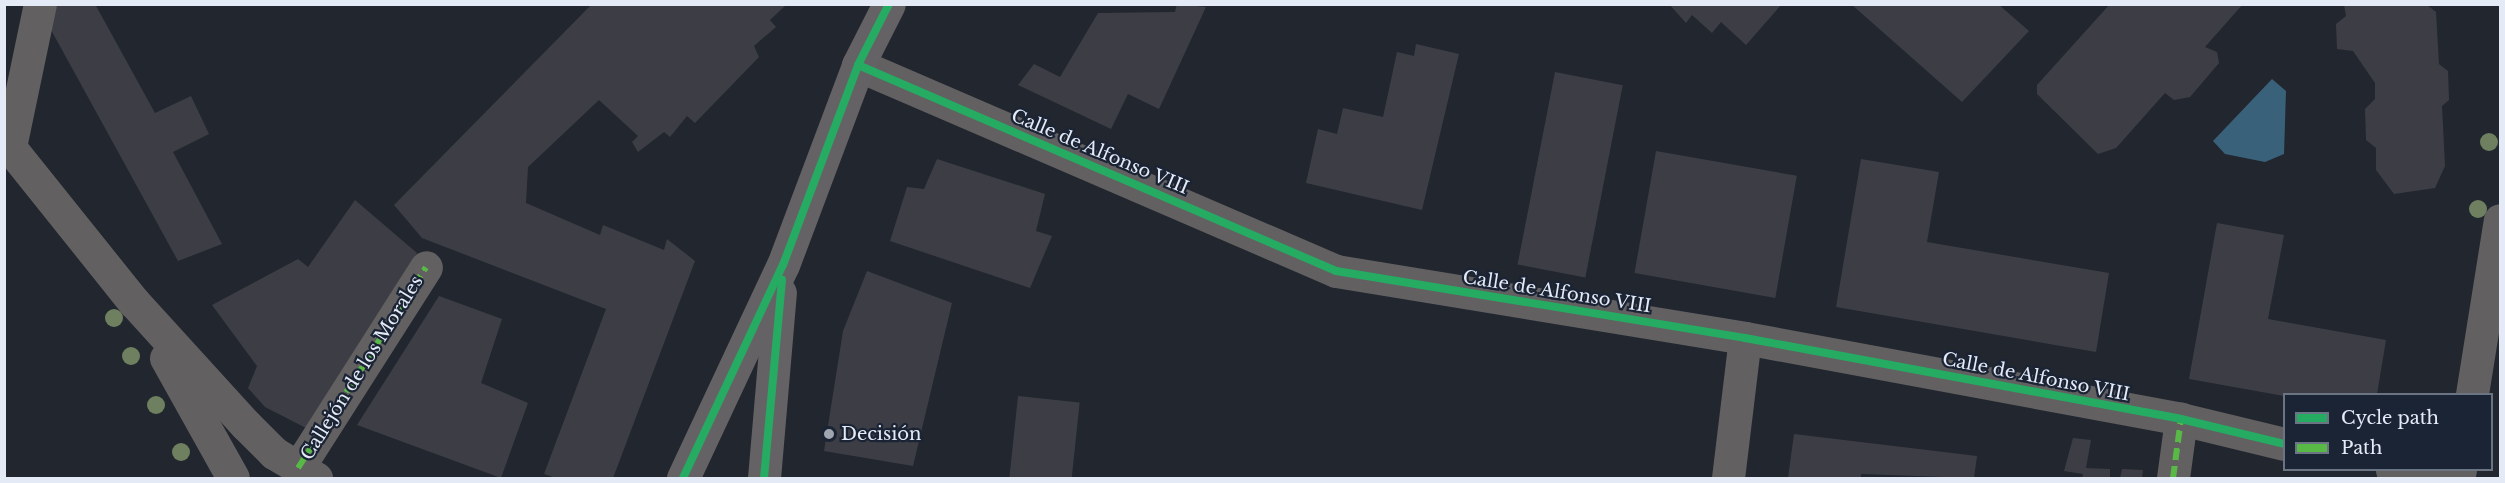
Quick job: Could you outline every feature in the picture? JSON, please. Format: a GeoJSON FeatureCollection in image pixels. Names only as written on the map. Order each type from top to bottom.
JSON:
{"type":"FeatureCollection","features":[{"type":"Feature","properties":{"kind":"main road"},"geometry":{"type":"LineString","coordinates":[[683,478],[783,265],[858,65],[889,4]]}},
{"type":"Feature","properties":{"kind":"main road"},"geometry":{"type":"LineString","coordinates":[[764,478],[783,265]]}},
{"type":"Feature","properties":{"kind":"street"},"geometry":{"type":"LineString","coordinates":[[40,4],[7,144],[134,302],[246,425],[307,473]]}},
{"type":"Feature","properties":{"kind":"street","name":"Calle de Alfonso VIII"},"geometry":{"type":"LineString","coordinates":[[858,65],[1336,271],[1745,338],[2181,419],[2283,444]]}},
{"type":"Feature","properties":{"kind":"street"},"geometry":{"type":"LineString","coordinates":[[2472,393],[2490,350],[2500,220]]}},
{"type":"Feature","properties":{"kind":"street","name":"Callejón de los Morales"},"geometry":{"type":"LineString","coordinates":[[307,473],[426,267]]}},
{"type":"Feature","properties":{"kind":"street"},"geometry":{"type":"LineString","coordinates":[[134,302],[233,478]]}},
{"type":"Feature","properties":{"kind":"street"},"geometry":{"type":"LineString","coordinates":[[1728,478],[1745,338]]}},
{"type":"Feature","properties":{"kind":"street"},"geometry":{"type":"LineString","coordinates":[[2172,478],[2181,419]]}},
{"type":"Feature","properties":{"kind":"street"},"geometry":{"type":"LineString","coordinates":[[2397,471],[2429,478]]}},
{"type":"Feature","properties":{"kind":"water"},"geometry":{"type":"Polygon","coordinates":[[[2272,79],[2286,91],[2284,154],[2265,162],[2225,154],[2213,141],[2272,79]]]}},
{"type":"Feature","properties":{"kind":"building"},"geometry":{"type":"Polygon","coordinates":[[[56,4],[95,4],[155,113],[191,96],[209,134],[173,152],[222,244],[178,261],[50,28],[56,4]]]}},
{"type":"Feature","properties":{"kind":"building"},"geometry":{"type":"Polygon","coordinates":[[[592,4],[787,4],[770,20],[776,27],[754,46],[759,57],[695,123],[687,116],[670,137],[664,132],[638,152],[632,142],[638,136],[599,100],[528,167],[526,203],[600,235],[603,225],[664,250],[667,239],[695,261],[613,478],[556,478],[544,474],[606,309],[422,238],[394,205],[592,4]]]}},
{"type":"Feature","properties":{"kind":"building"},"geometry":{"type":"Polygon","coordinates":[[[1177,4],[1206,7],[1159,109],[1128,94],[1111,129],[1018,85],[1034,64],[1060,77],[1098,13],[1175,12],[1177,4]]]}},
{"type":"Feature","properties":{"kind":"building"},"geometry":{"type":"Polygon","coordinates":[[[1669,4],[1782,4],[1746,45],[1721,22],[1712,33],[1692,15],[1686,23],[1669,4]]]}},
{"type":"Feature","properties":{"kind":"building"},"geometry":{"type":"Polygon","coordinates":[[[1851,4],[1998,4],[2029,31],[1962,102],[1851,4]]]}},
{"type":"Feature","properties":{"kind":"building"},"geometry":{"type":"Polygon","coordinates":[[[2110,4],[2243,4],[2205,47],[2217,52],[2219,63],[2190,97],[2174,100],[2165,93],[2116,148],[2098,154],[2037,94],[2037,85],[2110,4]]]}},
{"type":"Feature","properties":{"kind":"building"},"geometry":{"type":"Polygon","coordinates":[[[2344,5],[2427,5],[2436,12],[2439,64],[2448,71],[2449,100],[2442,106],[2445,166],[2435,188],[2394,194],[2376,170],[2376,148],[2366,140],[2365,109],[2375,99],[2375,83],[2353,51],[2337,49],[2336,24],[2346,16],[2344,5]]]}},
{"type":"Feature","properties":{"kind":"building"},"geometry":{"type":"Polygon","coordinates":[[[1416,44],[1459,54],[1422,210],[1306,183],[1318,129],[1337,134],[1343,108],[1383,117],[1397,52],[1414,56],[1416,44]]]}},
{"type":"Feature","properties":{"kind":"building"},"geometry":{"type":"Polygon","coordinates":[[[1555,72],[1623,85],[1585,278],[1518,264],[1555,72]]]}},
{"type":"Feature","properties":{"kind":"building"},"geometry":{"type":"Polygon","coordinates":[[[1656,151],[1797,176],[1775,298],[1634,273],[1656,151]]]}},
{"type":"Feature","properties":{"kind":"building"},"geometry":{"type":"Polygon","coordinates":[[[937,159],[1045,194],[1036,231],[1052,236],[1030,288],[890,241],[907,187],[924,189],[937,159]]]}},
{"type":"Feature","properties":{"kind":"building"},"geometry":{"type":"Polygon","coordinates":[[[1861,159],[1939,172],[1927,242],[2109,273],[2096,352],[1836,307],[1861,159]]]}},
{"type":"Feature","properties":{"kind":"building"},"geometry":{"type":"Polygon","coordinates":[[[355,200],[417,253],[306,428],[265,407],[248,388],[257,366],[212,305],[298,259],[308,267],[355,200]]]}},
{"type":"Feature","properties":{"kind":"building"},"geometry":{"type":"Polygon","coordinates":[[[2217,223],[2284,235],[2268,319],[2386,340],[2377,393],[2283,393],[2283,396],[2189,379],[2217,223]]]}},
{"type":"Feature","properties":{"kind":"building"},"geometry":{"type":"Polygon","coordinates":[[[867,271],[952,303],[913,466],[824,451],[843,331],[867,271]]]}},
{"type":"Feature","properties":{"kind":"building"},"geometry":{"type":"Polygon","coordinates":[[[439,296],[502,319],[481,383],[528,403],[501,478],[357,425],[439,296]]]}},
{"type":"Feature","properties":{"kind":"building"},"geometry":{"type":"Polygon","coordinates":[[[1018,396],[1080,402],[1072,478],[1009,478],[1018,396]]]}},
{"type":"Feature","properties":{"kind":"building"},"geometry":{"type":"Polygon","coordinates":[[[1794,434],[1977,456],[1974,478],[1861,474],[1861,478],[1788,478],[1794,434]]]}},
{"type":"Feature","properties":{"kind":"building"},"geometry":{"type":"Polygon","coordinates":[[[2073,438],[2091,440],[2086,468],[2110,469],[2110,478],[2082,478],[2083,474],[2064,471],[2073,438]]]}},
{"type":"Feature","properties":{"kind":"building"},"geometry":{"type":"Polygon","coordinates":[[[2122,469],[2143,470],[2142,478],[2120,478],[2122,469]]]}},
{"type":"Feature","properties":{"kind":"marked path"},"geometry":{"type":"LineString","coordinates":[[298,468],[426,267]]}},
{"type":"Feature","properties":{"kind":"marked path"},"geometry":{"type":"LineString","coordinates":[[2173,478],[2181,419]]}},
{"type":"Feature","properties":{"kind":"cycle path"},"geometry":{"type":"LineString","coordinates":[[683,478],[783,265],[858,65],[889,4]]}},
{"type":"Feature","properties":{"kind":"cycle path"},"geometry":{"type":"LineString","coordinates":[[858,65],[1336,271],[1745,338],[2181,419],[2283,444]]}},
{"type":"Feature","properties":{"kind":"cycle path"},"geometry":{"type":"LineString","coordinates":[[764,478],[782,280]]}},
{"type":"Feature","properties":{"kind":"place","name":"Decisión"},"geometry":{"type":"Point","coordinates":[829,434]}}]}
